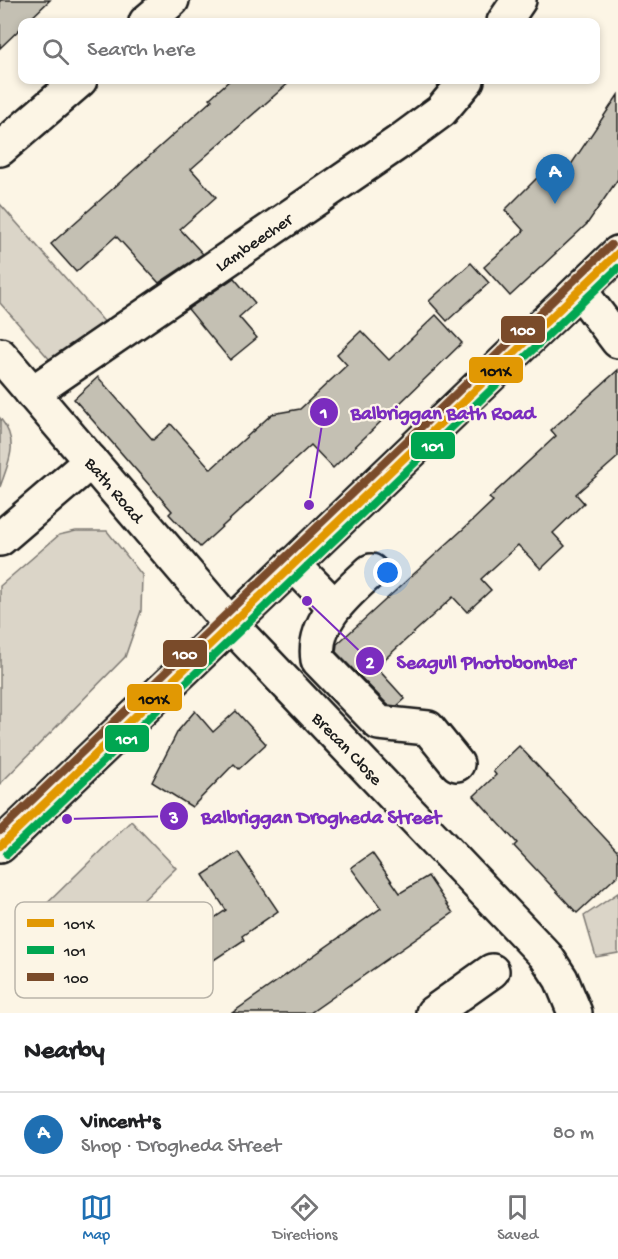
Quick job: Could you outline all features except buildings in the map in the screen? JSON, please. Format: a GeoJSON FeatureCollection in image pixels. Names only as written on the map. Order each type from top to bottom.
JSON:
{"type":"FeatureCollection","features":[{"type":"Feature","properties":{"kind":"street"},"geometry":{"type":"LineString","coordinates":[[151,18],[172,0]]}},
{"type":"Feature","properties":{"kind":"street"},"geometry":{"type":"LineString","coordinates":[[507,18],[519,0]]}},
{"type":"Feature","properties":{"kind":"street"},"geometry":{"type":"LineString","coordinates":[[0,149],[75,84]]}},
{"type":"Feature","properties":{"kind":"street","name":"Lambeecher"},"geometry":{"type":"LineString","coordinates":[[32,393],[399,142],[441,111],[464,84]]}},
{"type":"Feature","properties":{"kind":"street"},"geometry":{"type":"LineString","coordinates":[[0,846],[230,624],[581,292],[618,254]]}},
{"type":"Feature","properties":{"kind":"street"},"geometry":{"type":"LineString","coordinates":[[581,292],[618,341]]}},
{"type":"Feature","properties":{"kind":"street","name":"Bath Road"},"geometry":{"type":"LineString","coordinates":[[0,355],[230,624]]}},
{"type":"Feature","properties":{"kind":"street"},"geometry":{"type":"LineString","coordinates":[[0,539],[91,461]]}},
{"type":"Feature","properties":{"kind":"street"},"geometry":{"type":"LineString","coordinates":[[293,564],[334,606]]}},
{"type":"Feature","properties":{"kind":"street"},"geometry":{"type":"LineString","coordinates":[[371,571],[334,606],[316,646],[318,660],[379,723],[428,728],[457,764]]}},
{"type":"Feature","properties":{"kind":"street","name":"Brecan Close"},"geometry":{"type":"LineString","coordinates":[[230,624],[546,956],[561,979],[575,1013]]}},
{"type":"Feature","properties":{"kind":"street"},"geometry":{"type":"LineString","coordinates":[[433,1013],[492,971]]}},
{"type":"Feature","properties":{"kind":"shaded area"},"geometry":{"type":"Polygon","coordinates":[[[0,204],[108,326],[51,361],[0,303],[0,204]]]}},
{"type":"Feature","properties":{"kind":"shaded area"},"geometry":{"type":"Polygon","coordinates":[[[0,418],[10,435],[11,452],[0,487],[0,418]]]}},
{"type":"Feature","properties":{"kind":"shaded area"},"geometry":{"type":"Polygon","coordinates":[[[76,531],[107,531],[142,575],[141,611],[125,657],[0,784],[0,586],[59,535],[76,531]]]}},
{"type":"Feature","properties":{"kind":"shaded area"},"geometry":{"type":"Polygon","coordinates":[[[131,821],[176,868],[141,902],[49,902],[131,821]]]}},
{"type":"Feature","properties":{"kind":"shaded area"},"geometry":{"type":"Polygon","coordinates":[[[618,893],[618,953],[596,957],[584,916],[618,893]]]}},
{"type":"Feature","properties":{"kind":"transit line","name":"100"},"geometry":{"type":"LineString","coordinates":[[0,831],[611,245]]}},
{"type":"Feature","properties":{"kind":"transit line","name":"101X"},"geometry":{"type":"LineString","coordinates":[[0,846],[618,253]]}},
{"type":"Feature","properties":{"kind":"transit line","name":"101"},"geometry":{"type":"LineString","coordinates":[[7,854],[618,268]]}},
{"type":"Feature","properties":{"kind":"place","name":"Vincent's"},"geometry":{"type":"Point","coordinates":[555,204]}},
{"type":"Feature","properties":{"kind":"place","name":"Balbriggan Bath Road"},"geometry":{"type":"Point","coordinates":[309,505]}},
{"type":"Feature","properties":{"kind":"place","name":"Seagull Photobomber"},"geometry":{"type":"Point","coordinates":[307,601]}},
{"type":"Feature","properties":{"kind":"place","name":"Balbriggan Drogheda Street"},"geometry":{"type":"Point","coordinates":[67,819]}}]}
